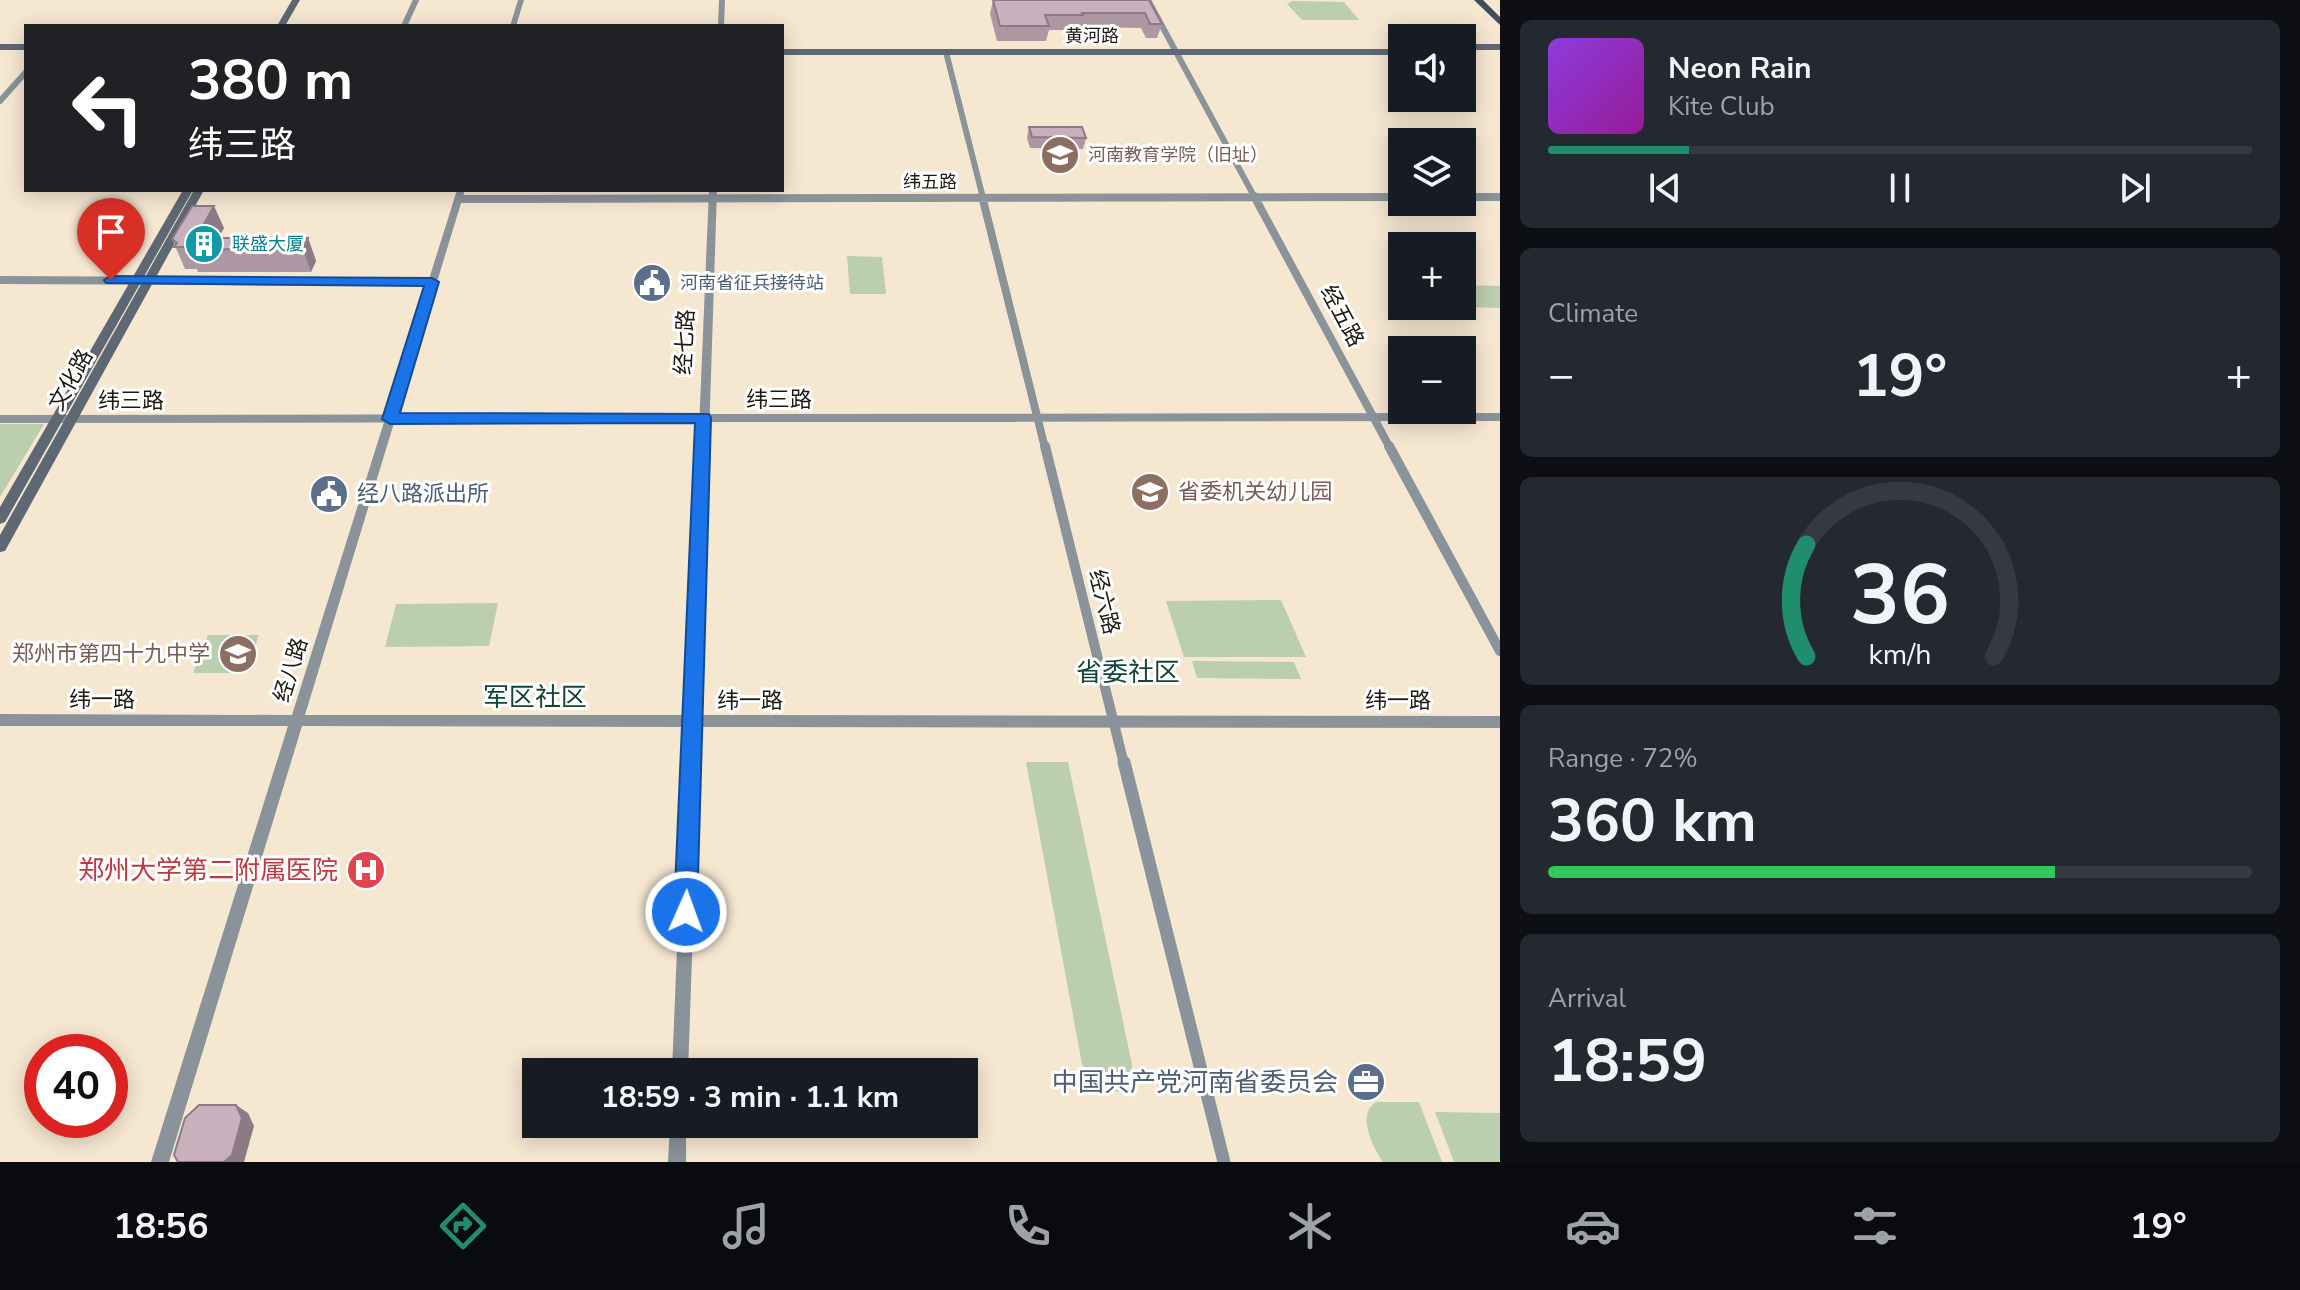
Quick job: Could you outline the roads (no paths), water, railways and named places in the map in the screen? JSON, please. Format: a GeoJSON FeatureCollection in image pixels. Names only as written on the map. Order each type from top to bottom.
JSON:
{"type":"FeatureCollection","features":[{"type":"Feature","properties":{"kind":"main road"},"geometry":{"type":"LineString","coordinates":[[282,24],[296,0]]}},
{"type":"Feature","properties":{"kind":"main road"},"geometry":{"type":"LineString","coordinates":[[291,24],[305,0]]}},
{"type":"Feature","properties":{"kind":"main road"},"geometry":{"type":"LineString","coordinates":[[1478,0],[1500,22]]}},
{"type":"Feature","properties":{"kind":"main road"},"geometry":{"type":"LineString","coordinates":[[1490,0],[1500,10]]}},
{"type":"Feature","properties":{"kind":"main road"},"geometry":{"type":"LineString","coordinates":[[0,49],[24,49]]}},
{"type":"Feature","properties":{"kind":"main road","name":"黄河路"},"geometry":{"type":"LineString","coordinates":[[784,50],[1388,49]]}},
{"type":"Feature","properties":{"kind":"main road"},"geometry":{"type":"LineString","coordinates":[[1476,49],[1500,49]]}},
{"type":"Feature","properties":{"kind":"main road","name":"黄河路"},"geometry":{"type":"LineString","coordinates":[[784,50],[1174,50]]}},
{"type":"Feature","properties":{"kind":"main road","name":"文化路"},"geometry":{"type":"LineString","coordinates":[[143,281],[187,192]]}},
{"type":"Feature","properties":{"kind":"main road","name":"文化路"},"geometry":{"type":"LineString","coordinates":[[0,547],[65,419],[198,192]]}},
{"type":"Feature","properties":{"kind":"main road","name":"文化路"},"geometry":{"type":"LineString","coordinates":[[0,519],[65,419]]}},
{"type":"Feature","properties":{"kind":"street"},"geometry":{"type":"LineString","coordinates":[[405,24],[416,0]]}},
{"type":"Feature","properties":{"kind":"street"},"geometry":{"type":"LineString","coordinates":[[514,24],[521,0]]}},
{"type":"Feature","properties":{"kind":"street"},"geometry":{"type":"LineString","coordinates":[[721,24],[722,0]]}},
{"type":"Feature","properties":{"kind":"street","name":"经五路"},"geometry":{"type":"LineString","coordinates":[[1148,0],[1500,651]]}},
{"type":"Feature","properties":{"kind":"street","name":"经六路"},"geometry":{"type":"LineString","coordinates":[[946,52],[1224,1162]]}},
{"type":"Feature","properties":{"kind":"street"},"geometry":{"type":"LineString","coordinates":[[0,101],[24,74]]}},
{"type":"Feature","properties":{"kind":"street","name":"纬五路"},"geometry":{"type":"LineString","coordinates":[[460,194],[1388,197]]}},
{"type":"Feature","properties":{"kind":"street","name":"经八路"},"geometry":{"type":"LineString","coordinates":[[160,1162],[460,194]]}},
{"type":"Feature","properties":{"kind":"street","name":"经七路"},"geometry":{"type":"LineString","coordinates":[[680,1058],[713,194]]}},
{"type":"Feature","properties":{"kind":"street"},"geometry":{"type":"LineString","coordinates":[[1476,197],[1500,197]]}},
{"type":"Feature","properties":{"kind":"street"},"geometry":{"type":"LineString","coordinates":[[0,280],[432,282]]}},
{"type":"Feature","properties":{"kind":"street","name":"纬三路"},"geometry":{"type":"LineString","coordinates":[[0,419],[1500,417]]}},
{"type":"Feature","properties":{"kind":"street","name":"纬一路"},"geometry":{"type":"LineString","coordinates":[[0,720],[1500,722]]}},
{"type":"Feature","properties":{"kind":"street"},"geometry":{"type":"LineString","coordinates":[[677,1162],[678,1138]]}},
{"type":"Feature","properties":{"kind":"place","name":"河南教育学院（旧址）"},"geometry":{"type":"Point","coordinates":[1060,155]}},
{"type":"Feature","properties":{"kind":"place","name":"联盛大厦"},"geometry":{"type":"Point","coordinates":[204,244]}},
{"type":"Feature","properties":{"kind":"place","name":"河南省征兵接待站"},"geometry":{"type":"Point","coordinates":[652,283]}},
{"type":"Feature","properties":{"kind":"place","name":"省委机关幼儿园"},"geometry":{"type":"Point","coordinates":[1150,492]}},
{"type":"Feature","properties":{"kind":"place","name":"经八路派出所"},"geometry":{"type":"Point","coordinates":[329,494]}},
{"type":"Feature","properties":{"kind":"place","name":"郑州市第四十九中学"},"geometry":{"type":"Point","coordinates":[238,654]}},
{"type":"Feature","properties":{"kind":"place","name":"郑州大学第二附属医院"},"geometry":{"type":"Point","coordinates":[366,870]}},
{"type":"Feature","properties":{"kind":"place","name":"中国共产党河南省委员会"},"geometry":{"type":"Point","coordinates":[1366,1082]}},
{"type":"Feature","properties":{"kind":"district","name":"省委社区"},"geometry":{"type":"Point","coordinates":[1128,672]}},
{"type":"Feature","properties":{"kind":"district","name":"军区社区"},"geometry":{"type":"Point","coordinates":[535,697]}}]}
